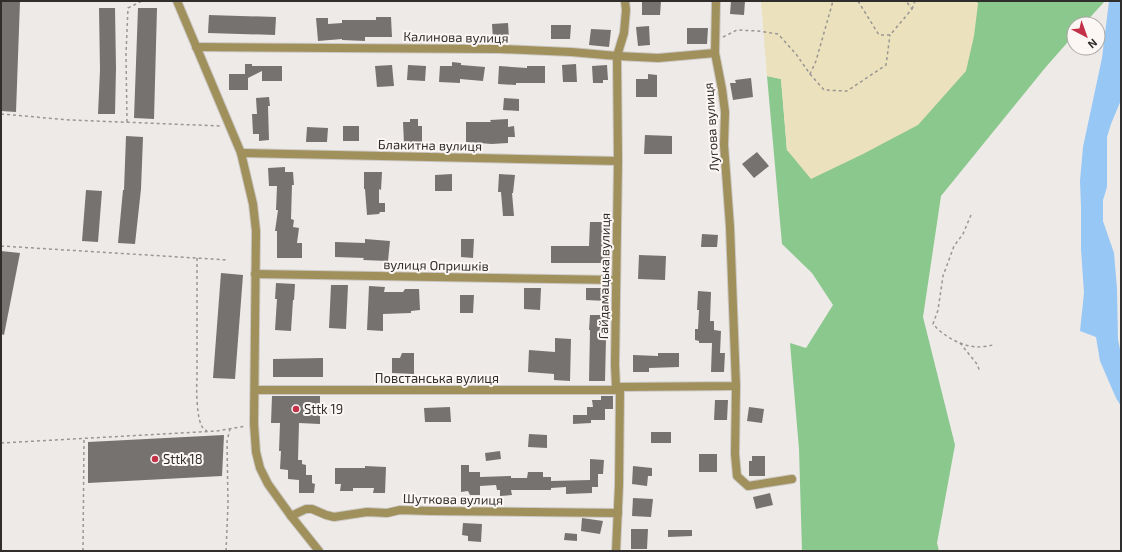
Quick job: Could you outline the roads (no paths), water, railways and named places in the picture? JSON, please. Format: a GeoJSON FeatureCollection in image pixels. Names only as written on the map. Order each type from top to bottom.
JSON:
{"type":"FeatureCollection","features":[{"type":"Feature","properties":{"kind":"street"},"geometry":{"type":"LineString","coordinates":[[177,1],[241,153],[253,204],[256,231],[254,424],[256,452],[260,468],[268,484],[290,516],[319,551]]}},
{"type":"Feature","properties":{"kind":"street","name":"Гайдамацька вулиця"},"geometry":{"type":"LineString","coordinates":[[616,551],[620,485],[618,388],[615,365],[618,161],[617,56],[624,33],[626,10],[625,1]]}},
{"type":"Feature","properties":{"kind":"street","name":"Лугова вулиця"},"geometry":{"type":"LineString","coordinates":[[716,1],[715,53],[725,112],[724,145],[730,227],[736,386],[736,470],[737,476],[748,486],[792,479]]}},
{"type":"Feature","properties":{"kind":"street","name":"Калинова вулиця"},"geometry":{"type":"LineString","coordinates":[[196,47],[500,49],[658,58],[715,53]]}},
{"type":"Feature","properties":{"kind":"street","name":"Блакитна вулиця"},"geometry":{"type":"LineString","coordinates":[[241,153],[618,161]]}},
{"type":"Feature","properties":{"kind":"street","name":"вулиця Опришків"},"geometry":{"type":"LineString","coordinates":[[255,274],[616,280]]}},
{"type":"Feature","properties":{"kind":"street","name":"Повстанська вулиця"},"geometry":{"type":"LineString","coordinates":[[254,390],[736,386]]}},
{"type":"Feature","properties":{"kind":"street","name":"Шуткова вулиця"},"geometry":{"type":"LineString","coordinates":[[290,516],[306,509],[312,509],[334,517],[367,512],[387,513],[400,510],[618,513]]}},
{"type":"Feature","properties":{"kind":"water"},"geometry":{"type":"Polygon","coordinates":[[[1109,1],[1121,1],[1121,100],[1107,137],[1107,187],[1103,200],[1103,221],[1114,253],[1117,289],[1118,339],[1121,355],[1121,406],[1100,361],[1096,337],[1080,331],[1084,293],[1081,249],[1080,181],[1083,147],[1102,56],[1106,56],[1106,25],[1109,1]]]}},
{"type":"Feature","properties":{"kind":"place","name":"Sttk 19"},"geometry":{"type":"Point","coordinates":[296,409]}},
{"type":"Feature","properties":{"kind":"place","name":"Sttk 18"},"geometry":{"type":"Point","coordinates":[155,459]}}]}
